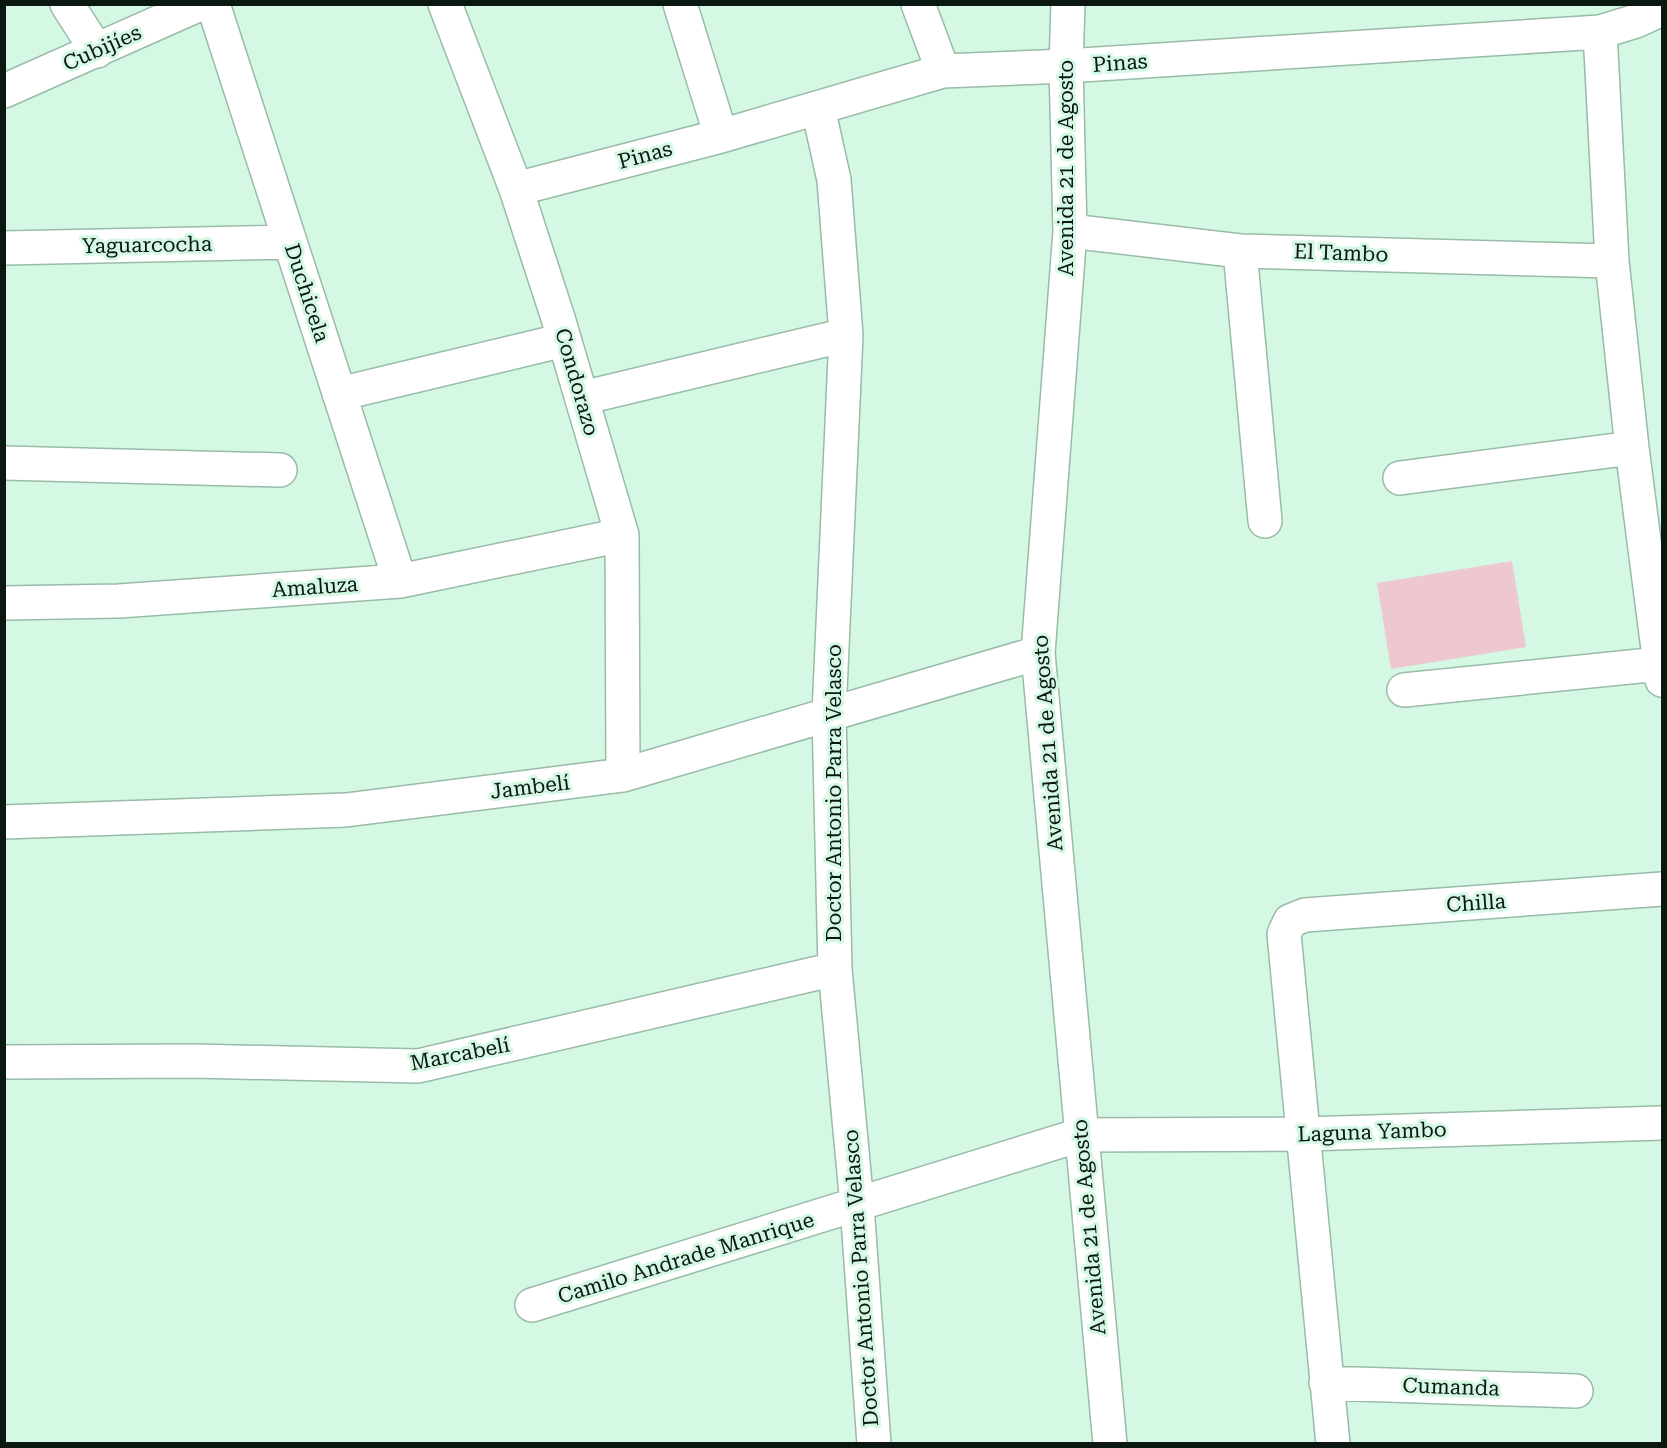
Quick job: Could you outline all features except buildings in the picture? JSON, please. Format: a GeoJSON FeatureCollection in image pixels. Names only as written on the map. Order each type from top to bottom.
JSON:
{"type":"FeatureCollection","features":[{"type":"Feature","properties":{"kind":"street"},"geometry":{"type":"LineString","coordinates":[[67,4],[97,51]]}},
{"type":"Feature","properties":{"kind":"street","name":"Cubijíes"},"geometry":{"type":"LineString","coordinates":[[4,91],[200,4]]}},
{"type":"Feature","properties":{"kind":"street","name":"Duchicela"},"geometry":{"type":"LineString","coordinates":[[213,4],[400,581]]}},
{"type":"Feature","properties":{"kind":"street","name":"Condorazo"},"geometry":{"type":"LineString","coordinates":[[445,4],[516,189],[582,398],[622,535],[623,775]]}},
{"type":"Feature","properties":{"kind":"street"},"geometry":{"type":"LineString","coordinates":[[680,4],[721,136]]}},
{"type":"Feature","properties":{"kind":"street"},"geometry":{"type":"LineString","coordinates":[[918,4],[942,71]]}},
{"type":"Feature","properties":{"kind":"street","name":"Avenida 21 de Agosto"},"geometry":{"type":"LineString","coordinates":[[1068,4],[1066,66],[1070,231],[1038,653],[1080,1135],[1110,1443]]}},
{"type":"Feature","properties":{"kind":"street","name":"Pinas"},"geometry":{"type":"LineString","coordinates":[[516,189],[721,136],[942,71],[1066,66],[1600,32],[1636,21],[1662,9]]}},
{"type":"Feature","properties":{"kind":"street"},"geometry":{"type":"LineString","coordinates":[[1404,690],[1661,672],[1632,448],[1612,261],[1600,32]]}},
{"type":"Feature","properties":{"kind":"street","name":"Doctor Antonio Parra Velasco"},"geometry":{"type":"LineString","coordinates":[[818,108],[834,180],[846,334],[829,714],[835,969],[857,1205],[874,1443]]}},
{"type":"Feature","properties":{"kind":"street","name":"El Tambo"},"geometry":{"type":"LineString","coordinates":[[1070,231],[1240,250],[1612,261]]}},
{"type":"Feature","properties":{"kind":"street","name":"Yaguarcocha"},"geometry":{"type":"LineString","coordinates":[[4,248],[290,242]]}},
{"type":"Feature","properties":{"kind":"street"},"geometry":{"type":"LineString","coordinates":[[1240,250],[1265,521]]}},
{"type":"Feature","properties":{"kind":"street"},"geometry":{"type":"LineString","coordinates":[[582,398],[846,334]]}},
{"type":"Feature","properties":{"kind":"street"},"geometry":{"type":"LineString","coordinates":[[339,394],[564,340]]}},
{"type":"Feature","properties":{"kind":"street"},"geometry":{"type":"LineString","coordinates":[[1400,478],[1632,448]]}},
{"type":"Feature","properties":{"kind":"street"},"geometry":{"type":"LineString","coordinates":[[4,463],[280,470]]}},
{"type":"Feature","properties":{"kind":"street","name":"Amaluza"},"geometry":{"type":"LineString","coordinates":[[4,603],[119,601],[400,581],[622,535]]}},
{"type":"Feature","properties":{"kind":"street","name":"Jambelí"},"geometry":{"type":"LineString","coordinates":[[4,822],[346,810],[623,775],[1038,653]]}},
{"type":"Feature","properties":{"kind":"street","name":"Chilla"},"geometry":{"type":"LineString","coordinates":[[1304,1134],[1284,934],[1290,921],[1305,915],[1662,889]]}},
{"type":"Feature","properties":{"kind":"street","name":"Marcabelí"},"geometry":{"type":"LineString","coordinates":[[4,1062],[194,1061],[418,1066],[835,969]]}},
{"type":"Feature","properties":{"kind":"street","name":"Laguna Yambo"},"geometry":{"type":"LineString","coordinates":[[1080,1135],[1304,1134],[1662,1123]]}},
{"type":"Feature","properties":{"kind":"street"},"geometry":{"type":"LineString","coordinates":[[1304,1134],[1333,1443]]}},
{"type":"Feature","properties":{"kind":"street","name":"Camilo Andrade Manrique"},"geometry":{"type":"LineString","coordinates":[[532,1305],[1080,1135]]}},
{"type":"Feature","properties":{"kind":"street","name":"Cumanda"},"geometry":{"type":"LineString","coordinates":[[1326,1383],[1576,1391]]}},
{"type":"Feature","properties":{"kind":"shaded area"},"geometry":{"type":"Polygon","coordinates":[[[1512,561],[1526,647],[1391,669],[1377,583],[1512,561]]]}}]}
